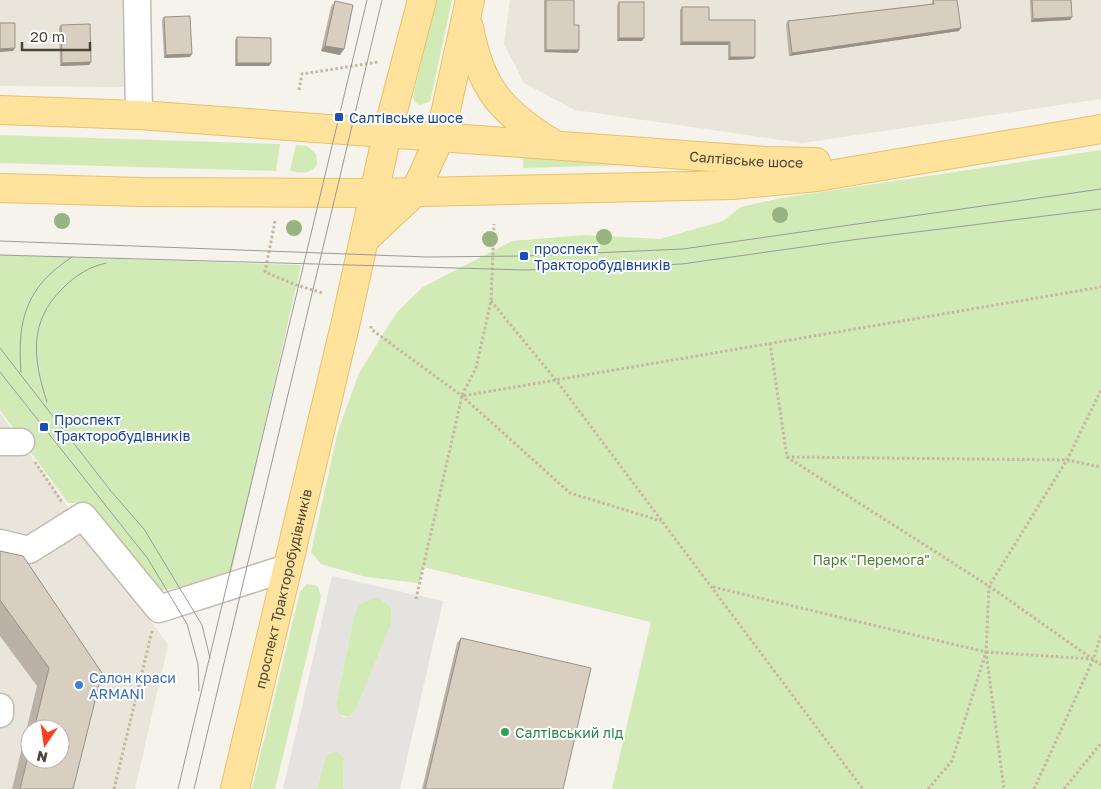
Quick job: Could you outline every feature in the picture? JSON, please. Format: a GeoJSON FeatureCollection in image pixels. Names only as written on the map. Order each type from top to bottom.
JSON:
{"type":"FeatureCollection","features":[{"type":"Feature","properties":{"kind":"main road","name":"проспект Тракторобудівників"},"geometry":{"type":"LineString","coordinates":[[236,789],[375,193],[387,134],[422,0]]}},
{"type":"Feature","properties":{"kind":"main road"},"geometry":{"type":"LineString","coordinates":[[364,240],[414,192],[440,137],[469,9]]}},
{"type":"Feature","properties":{"kind":"main road"},"geometry":{"type":"LineString","coordinates":[[469,9],[475,57],[493,94],[520,124],[555,146]]}},
{"type":"Feature","properties":{"kind":"main road","name":"Салтівське шосе"},"geometry":{"type":"LineString","coordinates":[[0,110],[139,115],[766,161],[893,164]]}},
{"type":"Feature","properties":{"kind":"main road","name":"Салтівське шосе"},"geometry":{"type":"LineString","coordinates":[[0,188],[142,192],[375,193],[732,185],[816,177],[1101,129]]}},
{"type":"Feature","properties":{"kind":"street"},"geometry":{"type":"LineString","coordinates":[[138,0],[139,115]]}},
{"type":"Feature","properties":{"kind":"street"},"geometry":{"type":"LineString","coordinates":[[0,543],[30,550],[83,516],[159,609],[287,568]]}},
{"type":"Feature","properties":{"kind":"street"},"geometry":{"type":"LineString","coordinates":[[0,708],[0,714]]}},
{"type":"Feature","properties":{"kind":"path"},"geometry":{"type":"LineString","coordinates":[[299,90],[302,74],[378,62]]}},
{"type":"Feature","properties":{"kind":"path"},"geometry":{"type":"LineString","coordinates":[[275,221],[265,272],[296,285],[323,293]]}},
{"type":"Feature","properties":{"kind":"path"},"geometry":{"type":"LineString","coordinates":[[416,599],[462,396],[476,368],[491,301],[494,224]]}},
{"type":"Feature","properties":{"kind":"path"},"geometry":{"type":"LineString","coordinates":[[462,396],[1101,287]]}},
{"type":"Feature","properties":{"kind":"path"},"geometry":{"type":"LineString","coordinates":[[491,301],[556,380],[863,789]]}},
{"type":"Feature","properties":{"kind":"path"},"geometry":{"type":"LineString","coordinates":[[373,319],[371,328],[462,396],[570,493],[662,521]]}},
{"type":"Feature","properties":{"kind":"path"},"geometry":{"type":"LineString","coordinates":[[770,344],[787,457],[989,586],[1101,665]]}},
{"type":"Feature","properties":{"kind":"path"},"geometry":{"type":"LineString","coordinates":[[1004,789],[986,652],[989,586],[1068,460],[1101,390]]}},
{"type":"Feature","properties":{"kind":"path"},"geometry":{"type":"LineString","coordinates":[[11,442],[75,522]]}},
{"type":"Feature","properties":{"kind":"path"},"geometry":{"type":"LineString","coordinates":[[787,457],[1068,460],[1101,467]]}},
{"type":"Feature","properties":{"kind":"path"},"geometry":{"type":"LineString","coordinates":[[712,587],[986,652],[1093,660]]}},
{"type":"Feature","properties":{"kind":"path"},"geometry":{"type":"LineString","coordinates":[[114,789],[153,629]]}},
{"type":"Feature","properties":{"kind":"path"},"geometry":{"type":"LineString","coordinates":[[1034,789],[1093,660],[1101,635]]}},
{"type":"Feature","properties":{"kind":"path"},"geometry":{"type":"LineString","coordinates":[[928,789],[952,761],[986,652]]}},
{"type":"Feature","properties":{"kind":"path"},"geometry":{"type":"LineString","coordinates":[[1064,789],[1101,743]]}},
{"type":"Feature","properties":{"kind":"shaded area"},"geometry":{"type":"Polygon","coordinates":[[[0,0],[127,0],[130,87],[0,86],[0,0]]]}},
{"type":"Feature","properties":{"kind":"shaded area"},"geometry":{"type":"Polygon","coordinates":[[[510,0],[1101,0],[1101,99],[802,143],[575,110],[524,83],[504,44],[510,0]]]}},
{"type":"Feature","properties":{"kind":"shaded area"},"geometry":{"type":"Polygon","coordinates":[[[0,413],[168,645],[135,789],[0,789],[0,413]]]}},
{"type":"Feature","properties":{"kind":"shaded area"},"geometry":{"type":"Polygon","coordinates":[[[332,576],[443,601],[400,789],[343,789],[344,758],[336,751],[326,755],[317,789],[283,789],[332,576]],[[372,598],[359,605],[355,612],[336,704],[338,714],[343,717],[348,717],[356,710],[392,622],[391,607],[379,598],[372,598]]]}},
{"type":"Feature","properties":{"kind":"green space"},"geometry":{"type":"Polygon","coordinates":[[[436,0],[452,0],[430,102],[419,105],[413,97],[436,0]]]}},
{"type":"Feature","properties":{"kind":"green space"},"geometry":{"type":"Polygon","coordinates":[[[0,135],[280,144],[276,171],[0,163],[0,135]]]}},
{"type":"Feature","properties":{"kind":"green space"},"geometry":{"type":"Polygon","coordinates":[[[296,145],[307,146],[316,154],[317,164],[315,168],[301,173],[290,171],[296,145]]]}},
{"type":"Feature","properties":{"kind":"green space"},"geometry":{"type":"Polygon","coordinates":[[[524,146],[628,153],[627,165],[523,168],[524,146]]]}},
{"type":"Feature","properties":{"kind":"green space","name":"Парк \"Перемога\""},"geometry":{"type":"Polygon","coordinates":[[[1101,150],[1101,789],[612,789],[651,622],[423,567],[419,583],[366,577],[321,564],[311,552],[338,431],[359,373],[397,312],[423,287],[512,241],[585,235],[660,239],[723,221],[741,207],[781,198],[1101,150]]]}},
{"type":"Feature","properties":{"kind":"green space"},"geometry":{"type":"Polygon","coordinates":[[[0,255],[301,265],[231,574],[189,586],[159,591],[139,572],[80,503],[68,503],[0,410],[0,255]]]}},
{"type":"Feature","properties":{"kind":"green space"},"geometry":{"type":"Polygon","coordinates":[[[307,584],[318,586],[321,597],[275,789],[252,789],[300,592],[307,584]]]}},
{"type":"Feature","properties":{"kind":"green space"},"geometry":{"type":"Polygon","coordinates":[[[372,598],[379,598],[391,607],[392,622],[356,710],[348,717],[338,714],[336,704],[355,612],[359,605],[372,598]]]}},
{"type":"Feature","properties":{"kind":"green space"},"geometry":{"type":"Polygon","coordinates":[[[336,751],[344,758],[343,789],[317,789],[326,755],[336,751]]]}},
{"type":"Feature","properties":{"kind":"building"},"geometry":{"type":"Polygon","coordinates":[[[546,0],[574,0],[574,25],[579,25],[579,50],[546,50],[546,0]]]}},
{"type":"Feature","properties":{"kind":"building"},"geometry":{"type":"Polygon","coordinates":[[[933,0],[957,0],[961,28],[792,53],[788,21],[934,4],[933,0]]]}},
{"type":"Feature","properties":{"kind":"building"},"geometry":{"type":"Polygon","coordinates":[[[1032,0],[1071,0],[1072,17],[1033,19],[1032,0]]]}},
{"type":"Feature","properties":{"kind":"building"},"geometry":{"type":"Polygon","coordinates":[[[335,1],[353,5],[344,49],[325,46],[335,1]]]}},
{"type":"Feature","properties":{"kind":"building"},"geometry":{"type":"Polygon","coordinates":[[[619,2],[644,2],[644,38],[619,38],[619,2]]]}},
{"type":"Feature","properties":{"kind":"building"},"geometry":{"type":"Polygon","coordinates":[[[682,7],[709,7],[709,20],[755,20],[755,57],[730,57],[730,42],[682,42],[682,7]]]}},
{"type":"Feature","properties":{"kind":"building"},"geometry":{"type":"Polygon","coordinates":[[[190,16],[192,54],[166,55],[164,17],[190,16]]]}},
{"type":"Feature","properties":{"kind":"building"},"geometry":{"type":"Polygon","coordinates":[[[0,23],[15,23],[15,48],[0,49],[0,23]]]}},
{"type":"Feature","properties":{"kind":"building"},"geometry":{"type":"Polygon","coordinates":[[[90,24],[91,62],[62,63],[61,25],[90,24]]]}},
{"type":"Feature","properties":{"kind":"building"},"geometry":{"type":"Polygon","coordinates":[[[237,37],[271,38],[271,63],[237,63],[237,37]]]}},
{"type":"Feature","properties":{"kind":"building"},"geometry":{"type":"Polygon","coordinates":[[[0,551],[23,556],[102,673],[73,789],[20,789],[25,769],[70,769],[70,719],[36,719],[49,668],[0,600],[0,551]]]}},
{"type":"Feature","properties":{"kind":"building","name":"Салтівський лід"},"geometry":{"type":"Polygon","coordinates":[[[461,638],[591,668],[563,789],[425,789],[461,638]]]}},
{"type":"Feature","properties":{"kind":"tram line"},"geometry":{"type":"LineString","coordinates":[[178,789],[367,0]]}},
{"type":"Feature","properties":{"kind":"tram line"},"geometry":{"type":"LineString","coordinates":[[194,789],[382,0]]}},
{"type":"Feature","properties":{"kind":"tram line"},"geometry":{"type":"LineString","coordinates":[[0,241],[427,257],[524,256],[683,249],[1101,189]]}},
{"type":"Feature","properties":{"kind":"tram line"},"geometry":{"type":"LineString","coordinates":[[0,255],[525,270],[682,264],[852,240],[1101,209]]}},
{"type":"Feature","properties":{"kind":"tram line"},"geometry":{"type":"LineString","coordinates":[[21,372],[21,336],[23,320],[28,306],[44,280],[56,268],[72,257]]}},
{"type":"Feature","properties":{"kind":"tram line"},"geometry":{"type":"LineString","coordinates":[[47,402],[37,356],[39,328],[44,314],[52,301],[73,279],[88,269],[106,263]]}},
{"type":"Feature","properties":{"kind":"tram line"},"geometry":{"type":"LineString","coordinates":[[0,348],[110,490],[144,529],[202,625],[210,658]]}},
{"type":"Feature","properties":{"kind":"tram line"},"geometry":{"type":"LineString","coordinates":[[0,372],[148,559],[187,624],[198,664],[199,691]]}},
{"type":"Feature","properties":{"kind":"place","name":"Салтівське шосе"},"geometry":{"type":"Point","coordinates":[339,117]}},
{"type":"Feature","properties":{"kind":"place","name":"проспект Тракторобудівників"},"geometry":{"type":"Point","coordinates":[524,256]}},
{"type":"Feature","properties":{"kind":"place","name":"Проспект Тракторобудівників"},"geometry":{"type":"Point","coordinates":[44,427]}},
{"type":"Feature","properties":{"kind":"place","name":"Салон краси ARMANI"},"geometry":{"type":"Point","coordinates":[79,685]}},
{"type":"Feature","properties":{"kind":"place","name":"Салтівський лід"},"geometry":{"type":"Point","coordinates":[505,732]}}]}
